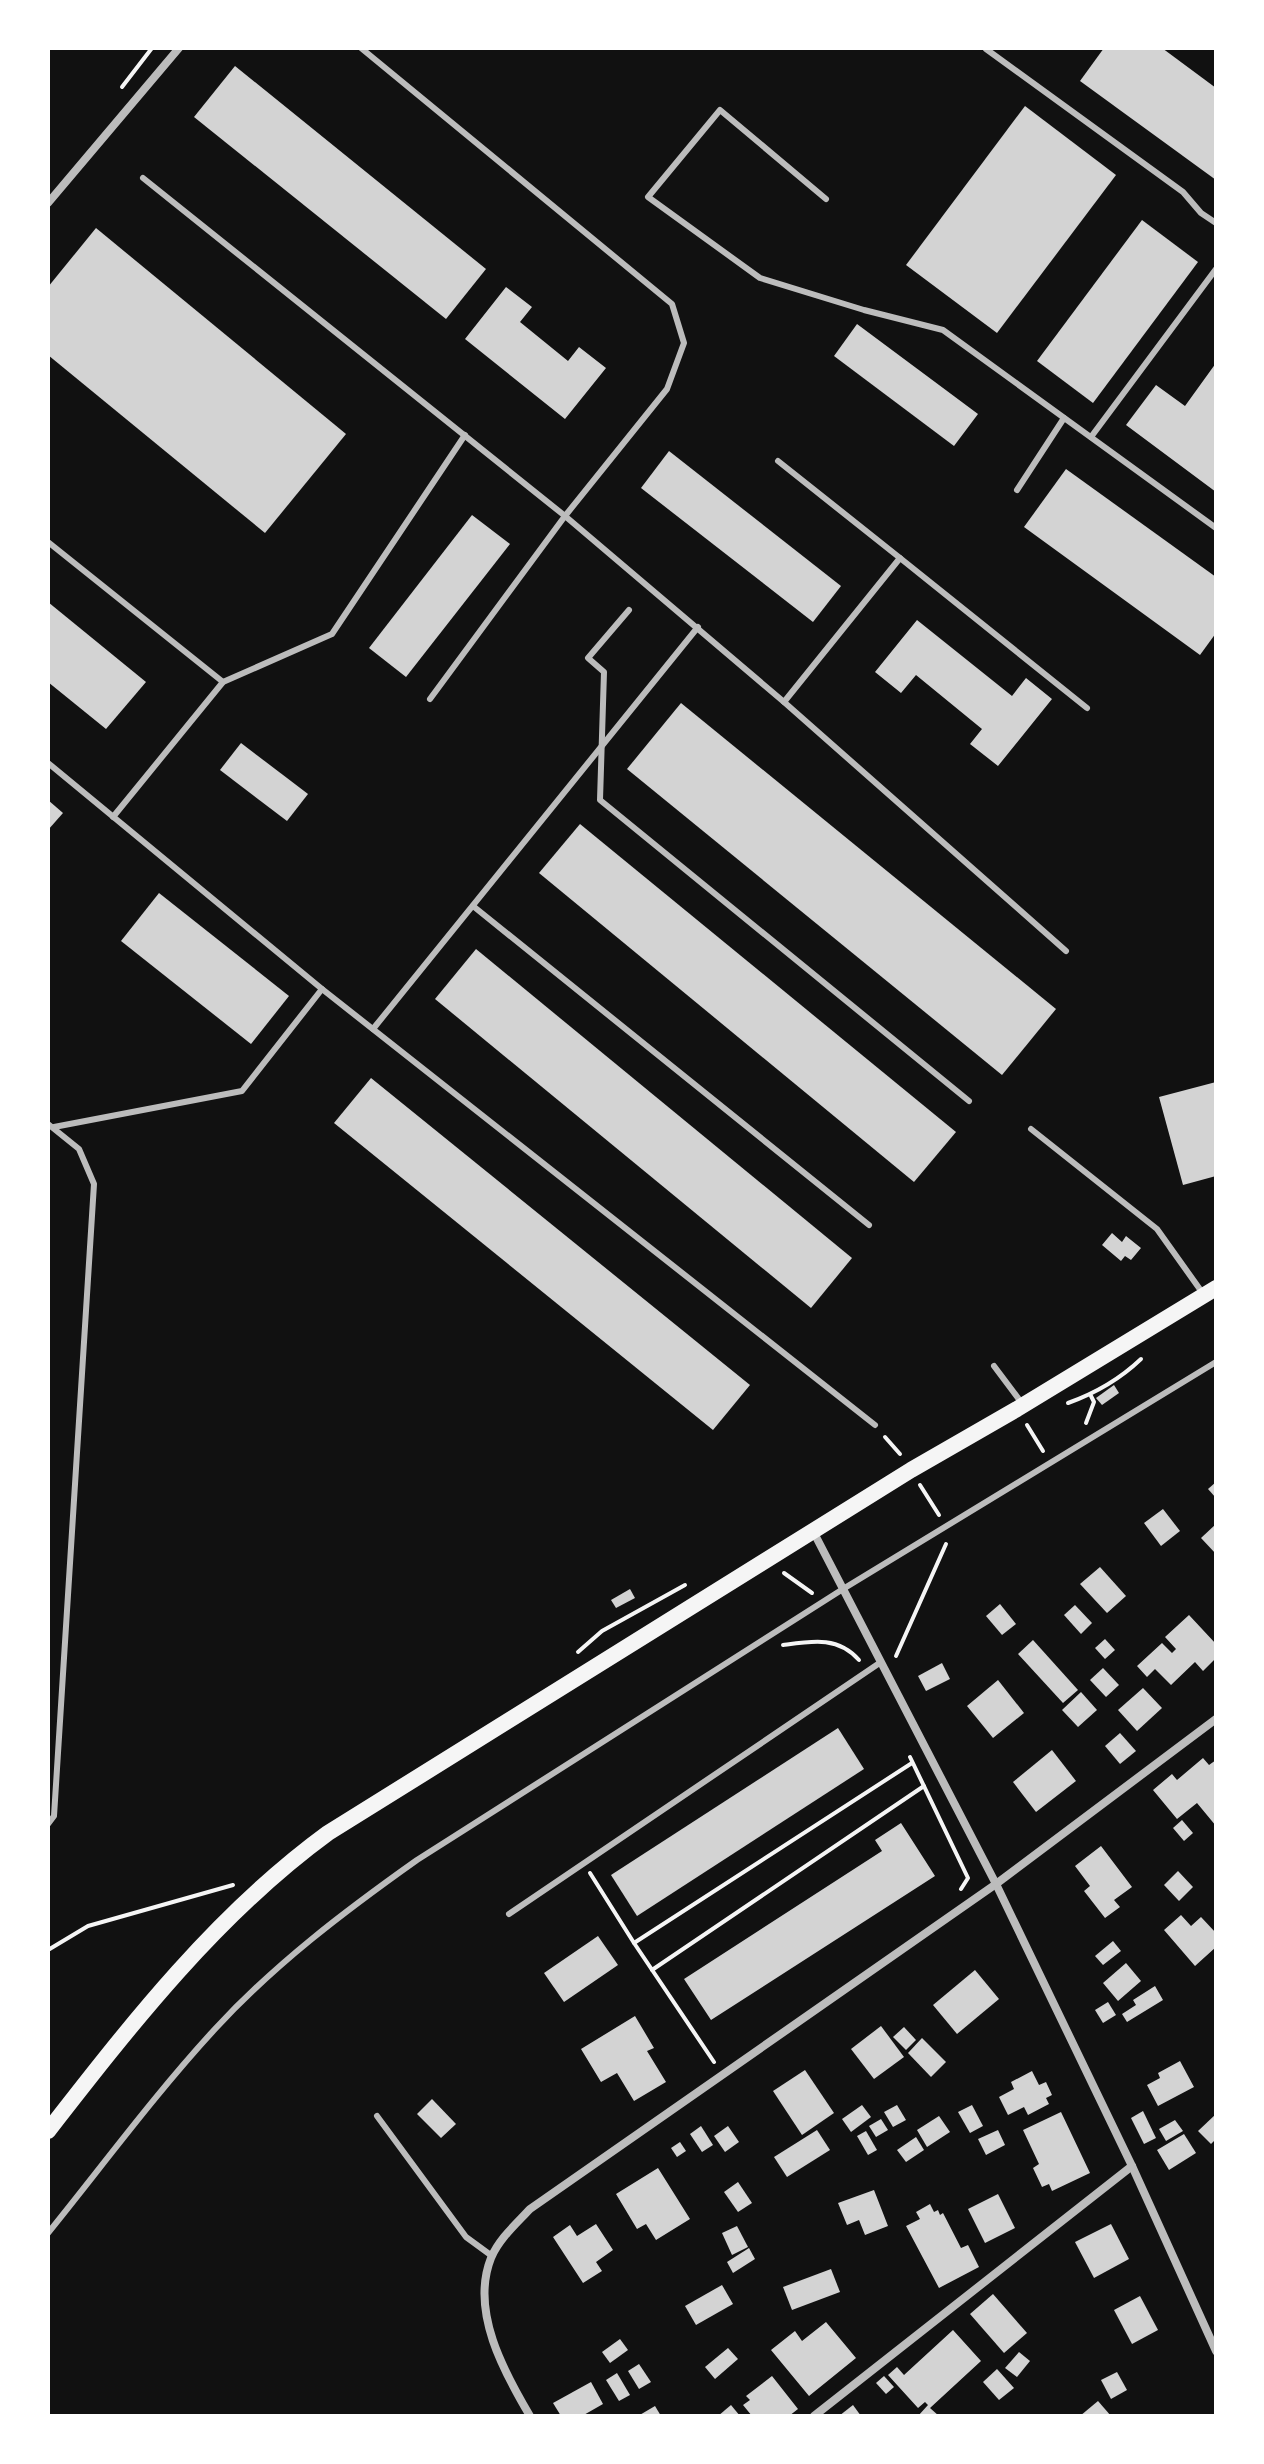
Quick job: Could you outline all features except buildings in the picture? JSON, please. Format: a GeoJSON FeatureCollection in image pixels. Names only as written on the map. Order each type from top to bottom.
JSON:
{"type":"FeatureCollection","features":[{"type":"Feature","properties":{"kind":"main road"},"geometry":{"type":"LineString","coordinates":[[48,2131],[196,1951],[293,1859],[372,1804],[813,1531],[1210,1291]]}},
{"type":"Feature","properties":{"kind":"street"},"geometry":{"type":"LineString","coordinates":[[48,203],[179,48]]}},
{"type":"Feature","properties":{"kind":"street"},"geometry":{"type":"LineString","coordinates":[[813,1531],[996,1884],[1132,2166],[1216,2351]]}},
{"type":"Feature","properties":{"kind":"street"},"geometry":{"type":"LineString","coordinates":[[530,2416],[513,2387],[488,2321],[486,2287],[492,2256],[507,2232],[530,2209],[996,1884],[1216,1719]]}},
{"type":"Feature","properties":{"kind":"street"},"geometry":{"type":"LineString","coordinates":[[814,2416],[1132,2166]]}},
{"type":"Feature","properties":{"kind":"lane"},"geometry":{"type":"LineString","coordinates":[[361,48],[672,304],[684,343],[667,389],[565,516],[430,699]]}},
{"type":"Feature","properties":{"kind":"lane"},"geometry":{"type":"LineString","coordinates":[[986,49],[1183,192],[1201,213],[1216,223]]}},
{"type":"Feature","properties":{"kind":"lane"},"geometry":{"type":"LineString","coordinates":[[826,199],[720,110],[648,197],[760,278],[943,330],[1216,528]]}},
{"type":"Feature","properties":{"kind":"lane"},"geometry":{"type":"LineString","coordinates":[[143,178],[465,435],[698,627],[1066,951]]}},
{"type":"Feature","properties":{"kind":"lane"},"geometry":{"type":"LineString","coordinates":[[1091,437],[1216,269]]}},
{"type":"Feature","properties":{"kind":"lane"},"geometry":{"type":"LineString","coordinates":[[1017,490],[1064,418]]}},
{"type":"Feature","properties":{"kind":"lane"},"geometry":{"type":"LineString","coordinates":[[113,817],[223,682],[332,634],[465,435]]}},
{"type":"Feature","properties":{"kind":"lane"},"geometry":{"type":"LineString","coordinates":[[778,461],[1087,708]]}},
{"type":"Feature","properties":{"kind":"lane"},"geometry":{"type":"LineString","coordinates":[[48,542],[223,682]]}},
{"type":"Feature","properties":{"kind":"lane"},"geometry":{"type":"LineString","coordinates":[[784,702],[900,558]]}},
{"type":"Feature","properties":{"kind":"lane"},"geometry":{"type":"LineString","coordinates":[[629,610],[588,658],[604,672],[600,800],[969,1101]]}},
{"type":"Feature","properties":{"kind":"lane"},"geometry":{"type":"LineString","coordinates":[[373,1029],[698,627]]}},
{"type":"Feature","properties":{"kind":"lane"},"geometry":{"type":"LineString","coordinates":[[48,763],[322,989],[875,1425]]}},
{"type":"Feature","properties":{"kind":"lane"},"geometry":{"type":"LineString","coordinates":[[473,906],[869,1225]]}},
{"type":"Feature","properties":{"kind":"lane"},"geometry":{"type":"LineString","coordinates":[[51,1125],[242,1091],[322,989]]}},
{"type":"Feature","properties":{"kind":"lane"},"geometry":{"type":"LineString","coordinates":[[48,1824],[54,1816],[94,1184],[79,1149],[51,1125]]}},
{"type":"Feature","properties":{"kind":"lane"},"geometry":{"type":"LineString","coordinates":[[1031,1129],[1157,1229],[1210,1291]]}},
{"type":"Feature","properties":{"kind":"lane"},"geometry":{"type":"LineString","coordinates":[[48,2233],[216,2029],[298,1950],[358,1902],[417,1860],[843,1589],[1216,1362]]}},
{"type":"Feature","properties":{"kind":"lane"},"geometry":{"type":"LineString","coordinates":[[994,1366],[1023,1405]]}},
{"type":"Feature","properties":{"kind":"lane"},"geometry":{"type":"LineString","coordinates":[[509,1914],[881,1662]]}},
{"type":"Feature","properties":{"kind":"lane"},"geometry":{"type":"LineString","coordinates":[[377,2116],[466,2237],[492,2256]]}},
{"type":"Feature","properties":{"kind":"path"},"geometry":{"type":"LineString","coordinates":[[1062,1407],[1091,1396],[1128,1372]]}},
{"type":"Feature","properties":{"kind":"path"},"geometry":{"type":"LineString","coordinates":[[902,1667],[896,1657],[946,1543]]}},
{"type":"Feature","properties":{"kind":"path"},"geometry":{"type":"LineString","coordinates":[[602,1631],[667,1593]]}},
{"type":"Feature","properties":{"kind":"path"},"geometry":{"type":"LineString","coordinates":[[747,1650],[807,1641],[833,1642],[853,1653],[866,1672]]}},
{"type":"Feature","properties":{"kind":"path"},"geometry":{"type":"LineString","coordinates":[[908,1754],[968,1878],[957,1894]]}},
{"type":"Feature","properties":{"kind":"path"},"geometry":{"type":"LineString","coordinates":[[634,1943],[913,1763]]}},
{"type":"Feature","properties":{"kind":"path"},"geometry":{"type":"LineString","coordinates":[[652,1970],[924,1786]]}},
{"type":"Feature","properties":{"kind":"path"},"geometry":{"type":"LineString","coordinates":[[590,1873],[722,2074]]}},
{"type":"Feature","properties":{"kind":"path"},"geometry":{"type":"LineString","coordinates":[[48,1950],[88,1926],[241,1882]]}}]}
